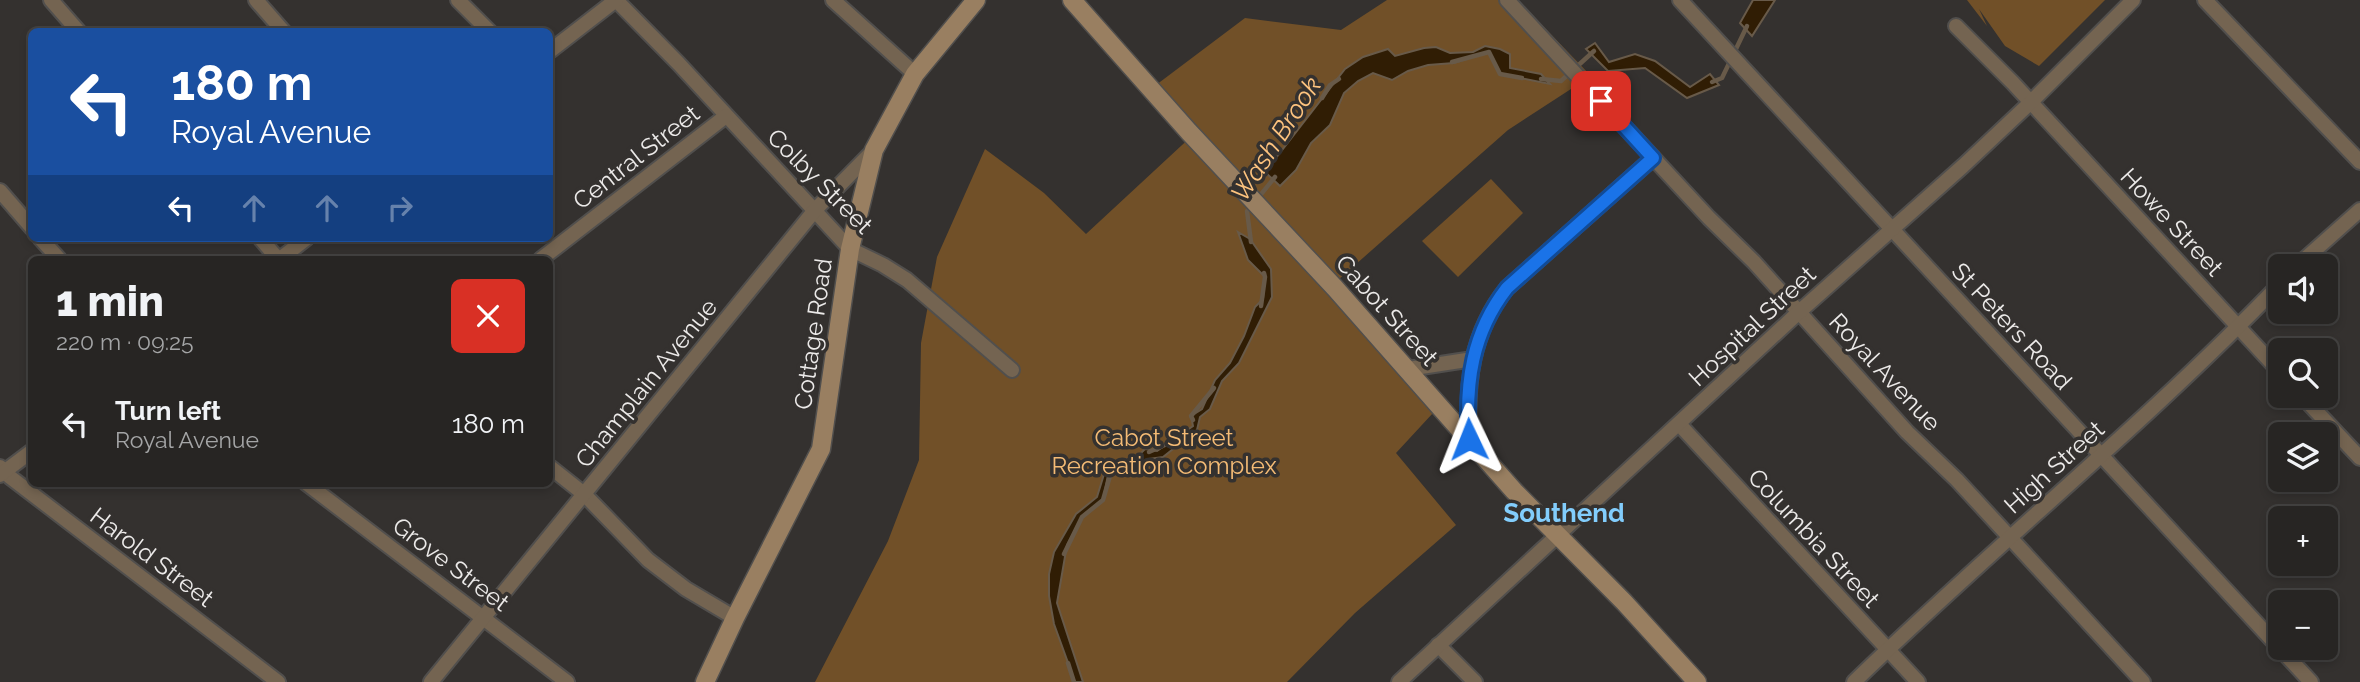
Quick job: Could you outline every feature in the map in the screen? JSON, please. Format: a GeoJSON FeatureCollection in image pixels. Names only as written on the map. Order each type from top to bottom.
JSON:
{"type":"FeatureCollection","features":[{"type":"Feature","properties":{"kind":"street"},"geometry":{"type":"LineString","coordinates":[[51,0],[76,28]]}},
{"type":"Feature","properties":{"kind":"street"},"geometry":{"type":"LineString","coordinates":[[256,0],[280,28]]}},
{"type":"Feature","properties":{"kind":"street"},"geometry":{"type":"LineString","coordinates":[[458,0],[486,28]]}},
{"type":"Feature","properties":{"kind":"street"},"geometry":{"type":"LineString","coordinates":[[553,49],[616,0]]}},
{"type":"Feature","properties":{"kind":"street","name":"Colby Street"},"geometry":{"type":"LineString","coordinates":[[616,0],[850,248],[907,280],[1012,370]]}},
{"type":"Feature","properties":{"kind":"street"},"geometry":{"type":"LineString","coordinates":[[833,0],[915,74]]}},
{"type":"Feature","properties":{"kind":"street","name":"Cottage Road"},"geometry":{"type":"LineString","coordinates":[[705,682],[821,449],[850,248],[874,150],[915,74],[976,0]]}},
{"type":"Feature","properties":{"kind":"street","name":"Cabot Street"},"geometry":{"type":"LineString","coordinates":[[1072,0],[1189,132],[1408,369],[1514,491],[1697,682]]}},
{"type":"Feature","properties":{"kind":"street","name":"Royal Avenue"},"geometry":{"type":"LineString","coordinates":[[1507,0],[2143,682]]}},
{"type":"Feature","properties":{"kind":"street","name":"St Peters Road"},"geometry":{"type":"LineString","coordinates":[[1680,0],[2311,682]]}},
{"type":"Feature","properties":{"kind":"street","name":"Hospital Street"},"geometry":{"type":"LineString","coordinates":[[1399,682],[1798,312],[2031,102],[2133,0]]}},
{"type":"Feature","properties":{"kind":"street"},"geometry":{"type":"LineString","coordinates":[[2205,0],[2360,162]]}},
{"type":"Feature","properties":{"kind":"street","name":"Howe Street"},"geometry":{"type":"LineString","coordinates":[[1956,26],[2031,102],[2268,359]]}},
{"type":"Feature","properties":{"kind":"street","name":"Central Street"},"geometry":{"type":"LineString","coordinates":[[545,256],[726,116]]}},
{"type":"Feature","properties":{"kind":"street","name":"Champlain Avenue"},"geometry":{"type":"LineString","coordinates":[[431,682],[815,210],[874,150]]}},
{"type":"Feature","properties":{"kind":"street"},"geometry":{"type":"LineString","coordinates":[[1469,439],[1467,410],[1473,359],[1485,321],[1507,288],[1653,158]]}},
{"type":"Feature","properties":{"kind":"street"},"geometry":{"type":"LineString","coordinates":[[0,191],[28,223]]}},
{"type":"Feature","properties":{"kind":"street"},"geometry":{"type":"LineString","coordinates":[[2311,254],[2360,211]]}},
{"type":"Feature","properties":{"kind":"street"},"geometry":{"type":"LineString","coordinates":[[44,242],[56,256]]}},
{"type":"Feature","properties":{"kind":"street"},"geometry":{"type":"LineString","coordinates":[[264,242],[276,256]]}},
{"type":"Feature","properties":{"kind":"street"},"geometry":{"type":"LineString","coordinates":[[283,256],[302,242]]}},
{"type":"Feature","properties":{"kind":"street","name":"High Street"},"geometry":{"type":"LineString","coordinates":[[1854,682],[2102,456],[2268,297]]}},
{"type":"Feature","properties":{"kind":"street"},"geometry":{"type":"LineString","coordinates":[[1408,369],[1473,359]]}},
{"type":"Feature","properties":{"kind":"street"},"geometry":{"type":"LineString","coordinates":[[2313,408],[2360,458]]}},
{"type":"Feature","properties":{"kind":"street","name":"Columbia Street"},"geometry":{"type":"LineString","coordinates":[[1679,424],[1917,682]]}},
{"type":"Feature","properties":{"kind":"street"},"geometry":{"type":"LineString","coordinates":[[1,471],[28,454]]}},
{"type":"Feature","properties":{"kind":"street"},"geometry":{"type":"LineString","coordinates":[[553,469],[584,494],[648,560],[686,589],[735,618]]}},
{"type":"Feature","properties":{"kind":"street","name":"Harold Street"},"geometry":{"type":"LineString","coordinates":[[1,471],[278,682]]}},
{"type":"Feature","properties":{"kind":"street","name":"Grove Street"},"geometry":{"type":"LineString","coordinates":[[311,487],[567,682]]}},
{"type":"Feature","properties":{"kind":"street"},"geometry":{"type":"LineString","coordinates":[[1438,645],[1475,682]]}},
{"type":"Feature","properties":{"kind":"green space","name":"Cabot Street Recreation Complex"},"geometry":{"type":"Polygon","coordinates":[[[1387,0],[1518,0],[1591,76],[1508,130],[1338,280],[1445,400],[1396,453],[1456,525],[1355,613],[1287,682],[815,682],[888,541],[919,460],[921,343],[937,257],[985,149],[1044,193],[1086,234],[1195,133],[1156,85],[1245,18],[1341,30],[1387,0]]]}},
{"type":"Feature","properties":{"kind":"green space"},"geometry":{"type":"Polygon","coordinates":[[[1967,0],[2105,0],[2039,66],[2005,46],[1979,9],[1987,26],[1967,0]]]}},
{"type":"Feature","properties":{"kind":"green space"},"geometry":{"type":"Polygon","coordinates":[[[1491,179],[1523,213],[1458,277],[1422,241],[1491,179]]]}},
{"type":"Feature","properties":{"kind":"shaded area"},"geometry":{"type":"Polygon","coordinates":[[[1753,0],[1775,0],[1752,36],[1740,23],[1753,0]]]}},
{"type":"Feature","properties":{"kind":"shaded area"},"geometry":{"type":"Polygon","coordinates":[[[1595,43],[1609,62],[1635,54],[1655,61],[1690,87],[1710,74],[1719,85],[1687,98],[1645,68],[1608,71],[1586,49],[1595,43]]]}},
{"type":"Feature","properties":{"kind":"shaded area"},"geometry":{"type":"Polygon","coordinates":[[[1485,46],[1510,54],[1510,68],[1541,74],[1550,84],[1500,74],[1489,52],[1454,63],[1428,65],[1408,71],[1392,80],[1373,73],[1344,93],[1330,125],[1311,143],[1296,170],[1280,186],[1265,172],[1345,69],[1363,57],[1388,49],[1395,56],[1424,48],[1436,47],[1450,53],[1473,52],[1485,46]]]}},
{"type":"Feature","properties":{"kind":"shaded area"},"geometry":{"type":"Polygon","coordinates":[[[1238,232],[1250,239],[1271,269],[1272,297],[1239,363],[1222,381],[1210,409],[1200,417],[1197,430],[1163,457],[1149,459],[1138,467],[1122,464],[1108,475],[1103,500],[1082,517],[1067,545],[1057,603],[1083,682],[1075,682],[1054,624],[1049,596],[1049,574],[1054,552],[1076,514],[1097,497],[1105,471],[1120,459],[1134,460],[1145,449],[1157,451],[1193,426],[1191,416],[1202,409],[1215,380],[1230,363],[1255,307],[1263,299],[1265,277],[1248,260],[1238,232]]]}},
{"type":"Feature","properties":{"kind":"waterway","name":"Wash Brook"},"geometry":{"type":"LineString","coordinates":[[1712,82],[1722,78],[1747,26]]}},
{"type":"Feature","properties":{"kind":"waterway","name":"Wash Brook"},"geometry":{"type":"LineString","coordinates":[[1541,79],[1561,81],[1594,51]]}},
{"type":"Feature","properties":{"kind":"waterway","name":"Wash Brook"},"geometry":{"type":"LineString","coordinates":[[1452,62],[1489,52],[1500,74],[1522,78]]}},
{"type":"Feature","properties":{"kind":"waterway","name":"Wash Brook"},"geometry":{"type":"LineString","coordinates":[[1322,98],[1330,85],[1339,79]]}},
{"type":"Feature","properties":{"kind":"waterway","name":"Wash Brook"},"geometry":{"type":"LineString","coordinates":[[1258,198],[1275,177]]}},
{"type":"Feature","properties":{"kind":"waterway","name":"Wash Brook"},"geometry":{"type":"LineString","coordinates":[[1251,242],[1247,211],[1253,205]]}},
{"type":"Feature","properties":{"kind":"waterway","name":"Wash Brook"},"geometry":{"type":"LineString","coordinates":[[1261,306],[1264,273]]}},
{"type":"Feature","properties":{"kind":"waterway","name":"Wash Brook"},"geometry":{"type":"LineString","coordinates":[[1193,420],[1191,416],[1214,388]]}},
{"type":"Feature","properties":{"kind":"waterway","name":"Wash Brook"},"geometry":{"type":"LineString","coordinates":[[1149,452],[1176,440]]}},
{"type":"Feature","properties":{"kind":"waterway","name":"Wash Brook"},"geometry":{"type":"LineString","coordinates":[[1064,554],[1082,517],[1103,500],[1112,469]]}},
{"type":"Feature","properties":{"kind":"waterway","name":"Wash Brook"},"geometry":{"type":"LineString","coordinates":[[1068,663],[1074,682]]}},
{"type":"Feature","properties":{"kind":"district","name":"Southend"},"geometry":{"type":"Point","coordinates":[1564,513]}},
{"type":"Feature","properties":{"kind":"route"},"geometry":{"type":"LineString","coordinates":[[1469,439],[1467,410],[1474,353],[1478,338],[1497,301],[1507,288],[1653,158],[1601,101]]}}]}
